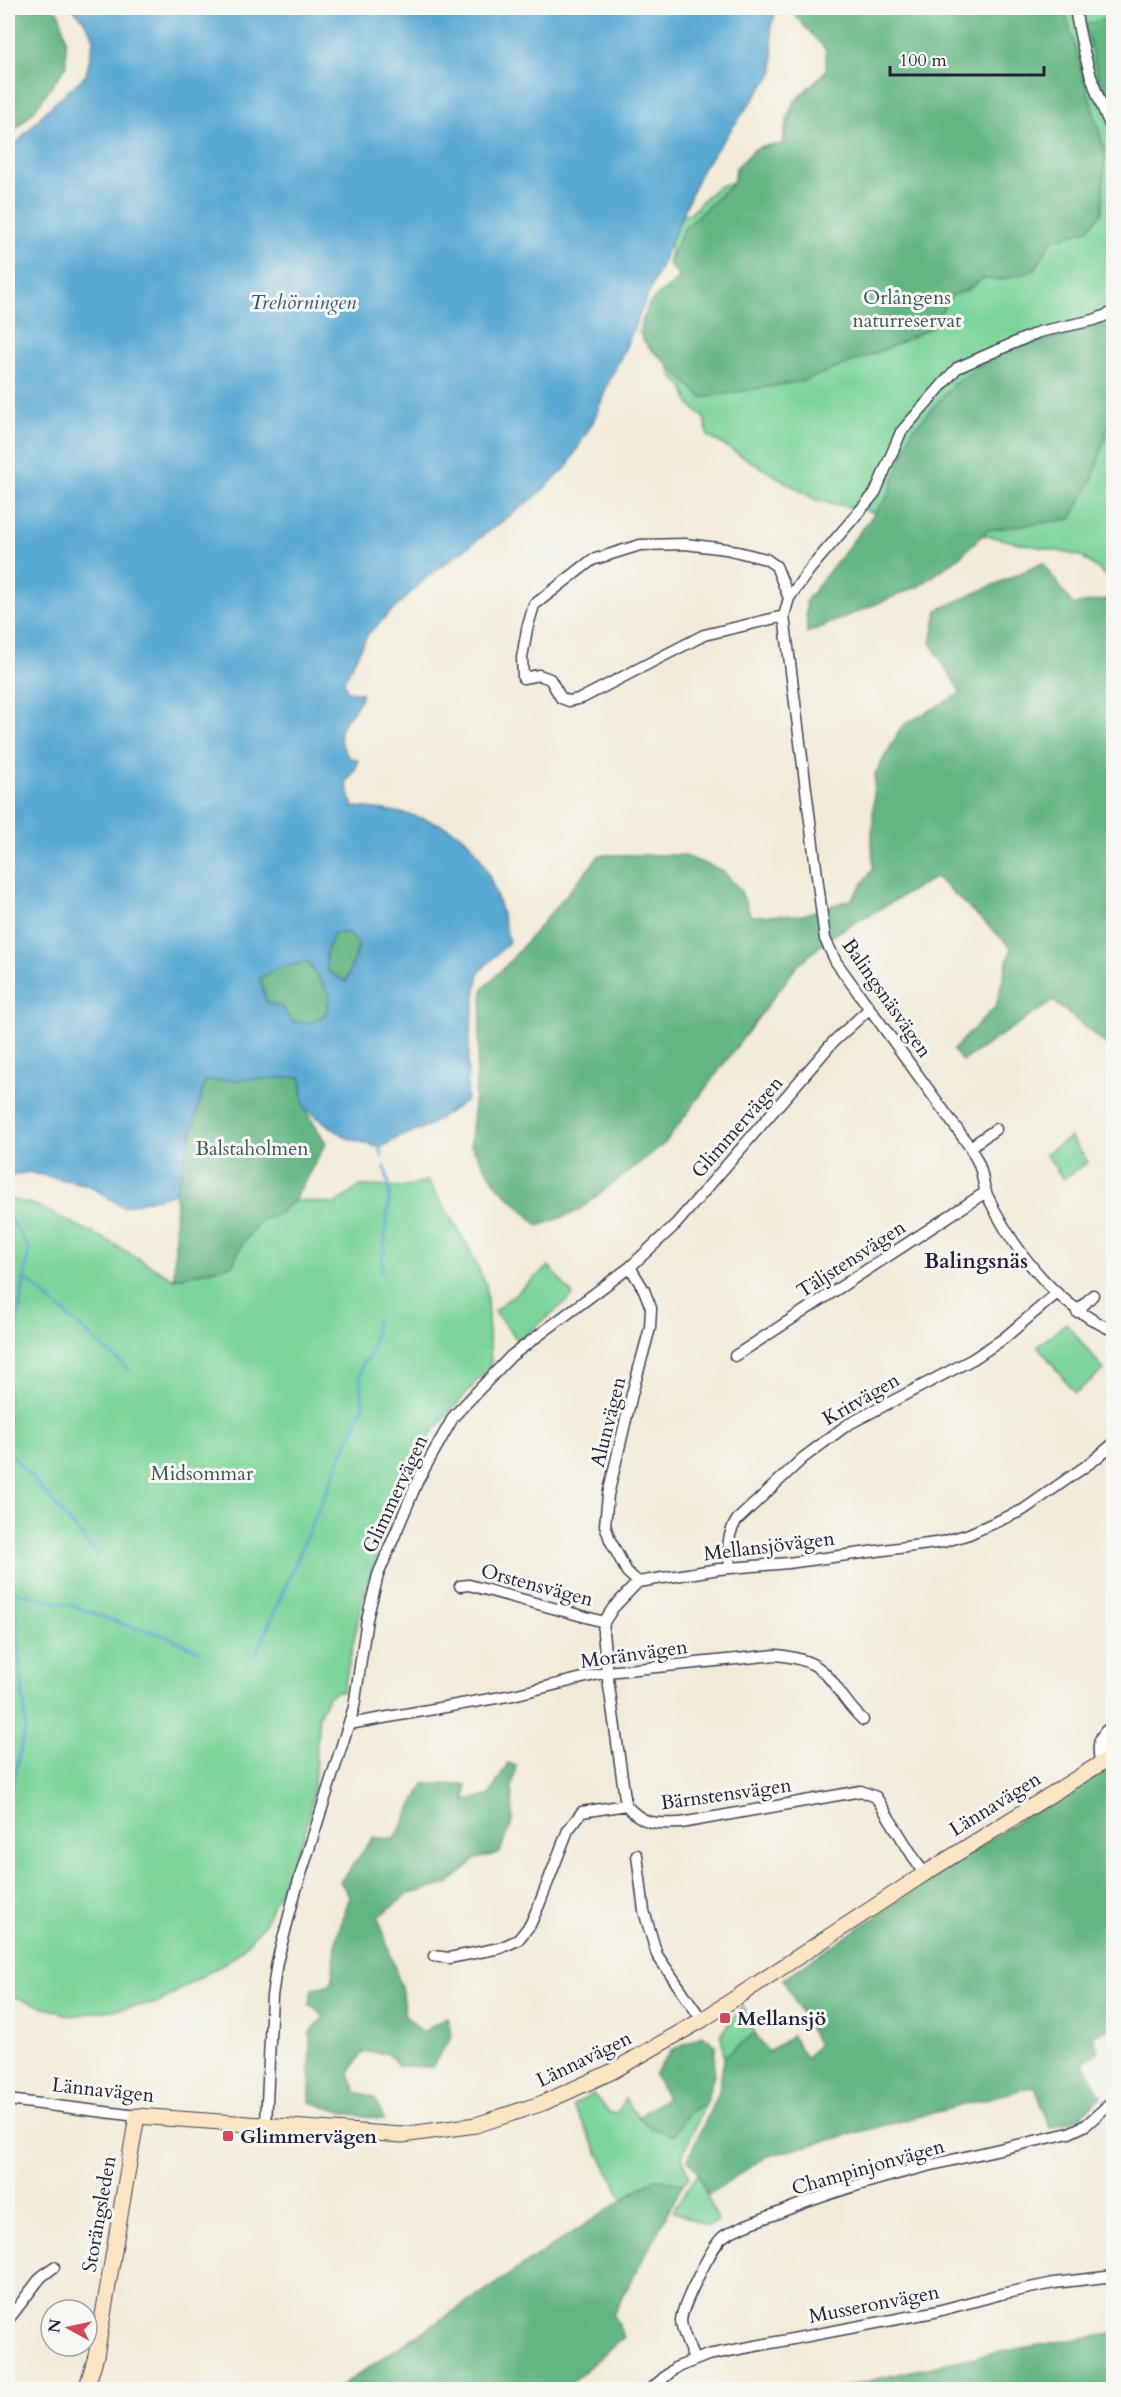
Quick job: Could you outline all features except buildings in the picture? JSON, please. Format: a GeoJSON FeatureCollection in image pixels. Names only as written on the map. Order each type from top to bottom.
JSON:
{"type":"FeatureCollection","features":[{"type":"Feature","properties":{"kind":"main road","name":"Lännavägen"},"geometry":{"type":"LineString","coordinates":[[136,2116],[402,2135],[476,2125],[543,2103],[601,2077],[702,2020],[924,1874],[1107,1759]]}},
{"type":"Feature","properties":{"kind":"main road","name":"Storängsleden"},"geometry":{"type":"LineString","coordinates":[[86,2390],[96,2356],[136,2116]]}},
{"type":"Feature","properties":{"kind":"street"},"geometry":{"type":"LineString","coordinates":[[1075,8],[1085,62],[1098,102],[1113,134]]}},
{"type":"Feature","properties":{"kind":"street","name":"Balingsnäsvägen"},"geometry":{"type":"LineString","coordinates":[[1113,312],[1094,320],[1039,332],[957,368],[901,432],[875,493],[810,569],[789,598],[784,616],[825,939],[836,962],[969,1147],[980,1166],[986,1192],[1014,1244],[1038,1276],[1056,1294],[1077,1312],[1113,1331]]}},
{"type":"Feature","properties":{"kind":"street"},"geometry":{"type":"LineString","coordinates":[[784,616],[704,634],[576,700],[569,701],[561,698],[550,679],[539,675],[523,678],[522,658],[534,605],[592,560],[640,545],[685,544],[726,549],[766,559],[776,566],[789,598]]}},
{"type":"Feature","properties":{"kind":"street","name":"Glimmervägen"},"geometry":{"type":"LineString","coordinates":[[266,2124],[272,1996],[277,1962],[295,1893],[354,1707],[367,1619],[378,1575],[418,1480],[454,1416],[511,1356],[630,1268],[676,1224],[833,1042],[869,1009]]}},
{"type":"Feature","properties":{"kind":"street"},"geometry":{"type":"LineString","coordinates":[[969,1147],[996,1129]]}},
{"type":"Feature","properties":{"kind":"street","name":"Täljstensvägen"},"geometry":{"type":"LineString","coordinates":[[735,1356],[986,1192]]}},
{"type":"Feature","properties":{"kind":"street","name":"Alunvägen"},"geometry":{"type":"LineString","coordinates":[[630,1268],[644,1290],[651,1308],[650,1328],[608,1495],[605,1525],[610,1540],[627,1572],[638,1582]]}},
{"type":"Feature","properties":{"kind":"street","name":"Kritvägen"},"geometry":{"type":"LineString","coordinates":[[730,1568],[728,1547],[730,1529],[803,1458],[847,1425],[973,1359],[1003,1339],[1056,1294]]}},
{"type":"Feature","properties":{"kind":"street"},"geometry":{"type":"LineString","coordinates":[[1077,1312],[1093,1295]]}},
{"type":"Feature","properties":{"kind":"street","name":"Mellansjövägen"},"geometry":{"type":"LineString","coordinates":[[638,1582],[730,1568],[915,1548],[944,1542],[969,1534],[1023,1510],[1093,1461],[1113,1443]]}},
{"type":"Feature","properties":{"kind":"street"},"geometry":{"type":"LineString","coordinates":[[434,1956],[449,1958],[500,1948],[518,1940],[530,1925],[539,1905],[567,1830],[582,1812],[626,1805],[607,1672],[604,1622],[622,1597],[638,1582]]}},
{"type":"Feature","properties":{"kind":"street","name":"Orstensvägen"},"geometry":{"type":"LineString","coordinates":[[460,1586],[469,1585],[604,1622]]}},
{"type":"Feature","properties":{"kind":"street","name":"Moränvägen"},"geometry":{"type":"LineString","coordinates":[[349,1724],[513,1695],[607,1672],[776,1655],[794,1657],[824,1670],[843,1694],[848,1705],[863,1720]]}},
{"type":"Feature","properties":{"kind":"street","name":"Lännavägen"},"geometry":{"type":"LineString","coordinates":[[1107,1759],[1098,1741],[1105,1730],[1113,1724]]}},
{"type":"Feature","properties":{"kind":"street","name":"Bärnstensvägen"},"geometry":{"type":"LineString","coordinates":[[626,1805],[642,1821],[660,1824],[681,1823],[861,1791],[876,1797],[924,1874]]}},
{"type":"Feature","properties":{"kind":"street"},"geometry":{"type":"LineString","coordinates":[[637,1855],[644,1911],[657,1955],[702,2020]]}},
{"type":"Feature","properties":{"kind":"street","name":"Lännavägen"},"geometry":{"type":"LineString","coordinates":[[8,2100],[136,2116]]}},
{"type":"Feature","properties":{"kind":"street","name":"Champinjonvägen"},"geometry":{"type":"LineString","coordinates":[[694,2360],[681,2320],[684,2307],[722,2237],[814,2199],[864,2183],[1069,2133],[1086,2125],[1113,2100]]}},
{"type":"Feature","properties":{"kind":"street"},"geometry":{"type":"LineString","coordinates":[[8,2320],[41,2277],[54,2267]]}},
{"type":"Feature","properties":{"kind":"street","name":"Musseronvägen"},"geometry":{"type":"LineString","coordinates":[[650,2390],[675,2368],[694,2360],[788,2339],[934,2312],[1054,2283],[1113,2276]]}},
{"type":"Feature","properties":{"kind":"green space"},"geometry":{"type":"Polygon","coordinates":[[[8,8],[53,8],[59,13],[66,39],[66,66],[34,111],[8,137],[8,8]]]}},
{"type":"Feature","properties":{"kind":"green space","name":"Orlångens naturreservat"},"geometry":{"type":"Polygon","coordinates":[[[788,8],[1113,8],[1113,581],[1081,556],[816,500],[708,436],[704,418],[689,404],[683,386],[674,379],[668,364],[649,348],[639,333],[644,317],[680,278],[668,263],[671,252],[668,245],[681,215],[690,214],[720,186],[733,183],[736,168],[757,149],[763,146],[783,144],[790,110],[801,94],[825,71],[828,57],[822,43],[788,8]]]}},
{"type":"Feature","properties":{"kind":"green space"},"geometry":{"type":"Polygon","coordinates":[[[788,8],[1064,8],[1105,152],[1102,213],[1087,230],[1052,240],[1035,270],[1001,280],[982,279],[967,290],[951,296],[931,328],[888,348],[803,381],[702,398],[643,340],[645,316],[650,303],[680,278],[668,263],[684,229],[733,183],[736,168],[755,149],[783,144],[795,101],[826,72],[826,50],[788,8]]]}},
{"type":"Feature","properties":{"kind":"green space"},"geometry":{"type":"Polygon","coordinates":[[[1114,18],[1113,107],[1100,85],[1085,24],[1114,18]]]}},
{"type":"Feature","properties":{"kind":"green space"},"geometry":{"type":"Polygon","coordinates":[[[1105,326],[1113,337],[1113,412],[1093,478],[1071,519],[988,530],[957,559],[919,586],[807,633],[806,601],[888,496],[912,431],[954,384],[1001,351],[1105,326]]]}},
{"type":"Feature","properties":{"kind":"green space"},"geometry":{"type":"Polygon","coordinates":[[[1043,563],[1073,605],[1113,598],[1113,1050],[1053,1001],[962,1061],[953,1050],[996,1006],[1011,947],[936,877],[833,935],[796,967],[665,1143],[576,1212],[539,1226],[498,1186],[471,1145],[483,989],[511,960],[600,855],[683,855],[723,871],[740,890],[751,916],[803,915],[852,899],[873,869],[875,774],[902,726],[961,693],[931,644],[937,610],[1043,563]]]}},
{"type":"Feature","properties":{"kind":"green space"},"geometry":{"type":"Polygon","coordinates":[[[334,933],[347,933],[359,944],[346,982],[327,971],[325,953],[334,933]]]}},
{"type":"Feature","properties":{"kind":"green space"},"geometry":{"type":"Polygon","coordinates":[[[308,962],[330,995],[326,1014],[311,1023],[293,1022],[282,1008],[266,1002],[260,978],[279,968],[308,962]]]}},
{"type":"Feature","properties":{"kind":"green space","name":"Balstaholmen"},"geometry":{"type":"Polygon","coordinates":[[[301,1077],[304,1108],[326,1143],[294,1200],[278,1214],[260,1220],[242,1245],[232,1265],[174,1279],[176,1193],[204,1081],[301,1077]]]}},
{"type":"Feature","properties":{"kind":"green space"},"geometry":{"type":"Polygon","coordinates":[[[1070,1137],[1088,1162],[1063,1179],[1046,1154],[1070,1137]]]}},
{"type":"Feature","properties":{"kind":"green space","name":"Midsommar"},"geometry":{"type":"Polygon","coordinates":[[[428,1181],[468,1246],[486,1285],[491,1365],[430,1435],[365,1588],[343,1692],[337,1691],[328,1697],[319,1715],[313,1798],[304,1836],[264,1924],[236,1956],[158,2003],[71,2016],[12,1996],[8,2000],[8,1199],[35,1205],[103,1238],[174,1279],[232,1265],[242,1245],[260,1220],[278,1214],[294,1200],[334,1204],[361,1186],[407,1187],[428,1181]]]}},
{"type":"Feature","properties":{"kind":"green space"},"geometry":{"type":"Polygon","coordinates":[[[549,1266],[573,1296],[518,1341],[494,1311],[549,1266]]]}},
{"type":"Feature","properties":{"kind":"green space"},"geometry":{"type":"Polygon","coordinates":[[[1066,1323],[1104,1370],[1075,1393],[1038,1346],[1066,1323]]]}},
{"type":"Feature","properties":{"kind":"green space"},"geometry":{"type":"Polygon","coordinates":[[[508,1763],[516,1766],[512,1787],[513,1821],[499,1853],[476,1859],[448,1884],[409,1894],[378,1917],[401,1987],[405,2016],[423,2032],[447,2017],[452,2035],[432,2067],[399,2066],[387,2053],[363,2052],[349,2073],[356,2092],[374,2097],[384,2119],[345,2113],[310,2102],[310,2033],[324,2017],[310,2005],[312,1989],[331,1985],[337,1937],[350,1896],[340,1882],[373,1838],[395,1839],[424,1784],[466,1785],[465,1800],[489,1796],[508,1763]]]}},
{"type":"Feature","properties":{"kind":"green space"},"geometry":{"type":"Polygon","coordinates":[[[1113,1768],[1113,2027],[1093,2035],[1099,2052],[1083,2062],[1101,2096],[1079,2118],[1050,2128],[1035,2086],[765,2157],[708,2195],[698,2173],[688,2159],[719,2091],[724,2057],[755,2033],[768,2052],[792,2036],[806,2058],[818,2045],[783,1979],[1034,1810],[1113,1768]]]}},
{"type":"Feature","properties":{"kind":"green space"},"geometry":{"type":"Polygon","coordinates":[[[743,2006],[755,2033],[724,2057],[721,2034],[743,2006]]]}},
{"type":"Feature","properties":{"kind":"green space"},"geometry":{"type":"Polygon","coordinates":[[[703,2035],[715,2045],[714,2074],[705,2105],[690,2112],[674,2135],[651,2128],[638,2117],[667,2097],[654,2075],[671,2051],[703,2035]]]}},
{"type":"Feature","properties":{"kind":"green space"},"geometry":{"type":"Polygon","coordinates":[[[593,2094],[610,2113],[617,2113],[625,2099],[645,2122],[673,2135],[690,2112],[705,2105],[682,2156],[689,2177],[683,2184],[654,2179],[623,2199],[573,2105],[593,2094]]]}},
{"type":"Feature","properties":{"kind":"green space"},"geometry":{"type":"Polygon","coordinates":[[[698,2174],[718,2221],[708,2227],[673,2211],[698,2174]]]}},
{"type":"Feature","properties":{"kind":"green space"},"geometry":{"type":"Polygon","coordinates":[[[654,2179],[683,2184],[613,2315],[624,2337],[563,2389],[336,2389],[654,2179]]]}},
{"type":"Feature","properties":{"kind":"green space"},"geometry":{"type":"Polygon","coordinates":[[[1113,2334],[1113,2389],[835,2389],[973,2357],[1113,2334]]]}},
{"type":"Feature","properties":{"kind":"water","name":"Trehörningen"},"geometry":{"type":"Polygon","coordinates":[[[72,8],[411,8],[442,14],[461,8],[777,8],[771,26],[774,71],[702,169],[594,420],[566,468],[535,497],[426,578],[368,634],[344,681],[347,691],[362,693],[358,703],[344,722],[340,735],[348,757],[358,760],[355,771],[346,782],[353,807],[408,814],[447,827],[459,834],[478,854],[492,883],[502,915],[509,942],[479,972],[469,1040],[467,1100],[428,1126],[397,1138],[380,1148],[345,1137],[304,1108],[301,1077],[205,1081],[176,1193],[123,1207],[88,1185],[28,1172],[8,1177],[8,149],[12,148],[47,110],[86,75],[94,38],[83,19],[72,8]],[[334,933],[326,953],[327,971],[346,982],[359,945],[347,933],[334,933]],[[308,962],[279,968],[260,978],[266,1002],[282,1008],[293,1022],[311,1023],[326,1014],[330,995],[308,962]]]}},
{"type":"Feature","properties":{"kind":"waterway"},"geometry":{"type":"LineString","coordinates":[[380,1148],[382,1156]]}},
{"type":"Feature","properties":{"kind":"waterway"},"geometry":{"type":"LineString","coordinates":[[381,1274],[390,1191],[385,1167]]}},
{"type":"Feature","properties":{"kind":"waterway"},"geometry":{"type":"LineString","coordinates":[[8,1215],[29,1249],[8,1381]]}},
{"type":"Feature","properties":{"kind":"waterway"},"geometry":{"type":"LineString","coordinates":[[25,1278],[129,1370]]}},
{"type":"Feature","properties":{"kind":"waterway"},"geometry":{"type":"LineString","coordinates":[[255,1657],[363,1406],[360,1381],[362,1364],[372,1354],[376,1321]]}},
{"type":"Feature","properties":{"kind":"waterway"},"geometry":{"type":"LineString","coordinates":[[8,1435],[8,1450],[99,1556]]}},
{"type":"Feature","properties":{"kind":"waterway"},"geometry":{"type":"LineString","coordinates":[[8,1542],[26,1726],[8,1801]]}},
{"type":"Feature","properties":{"kind":"waterway"},"geometry":{"type":"LineString","coordinates":[[13,1591],[77,1607],[125,1625],[164,1635],[199,1651]]}},
{"type":"Feature","properties":{"kind":"place","name":"Mellansjö"},"geometry":{"type":"Point","coordinates":[725,2018]}},
{"type":"Feature","properties":{"kind":"place","name":"Glimmervägen"},"geometry":{"type":"Point","coordinates":[228,2136]}},
{"type":"Feature","properties":{"kind":"district","name":"Balingsnäs"},"geometry":{"type":"Point","coordinates":[976,1261]}}]}
